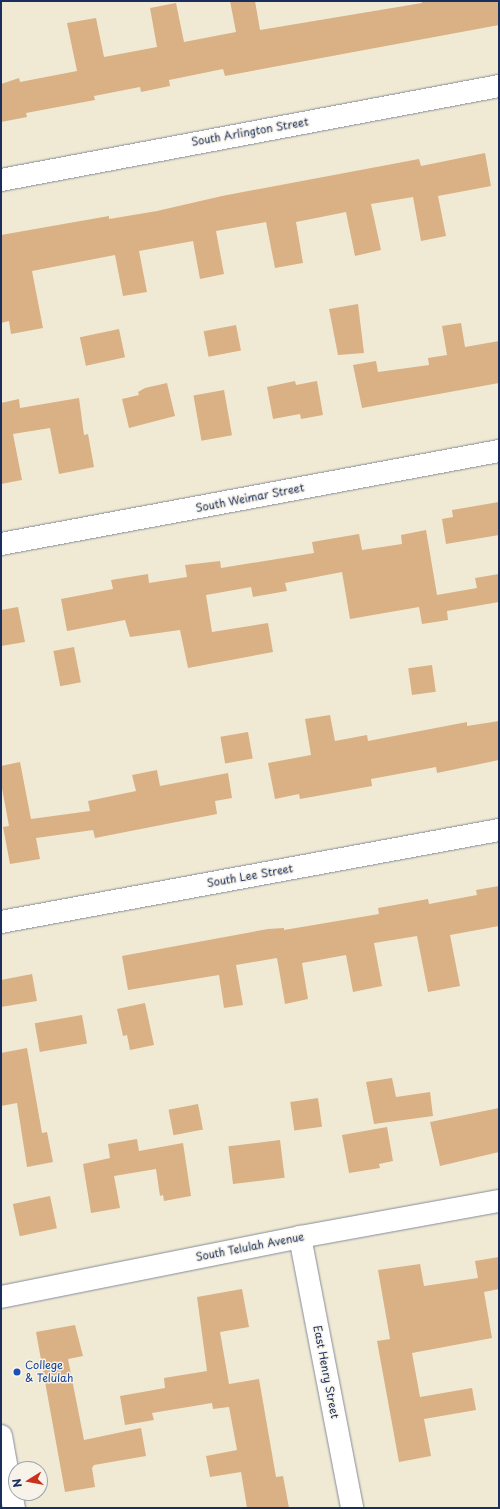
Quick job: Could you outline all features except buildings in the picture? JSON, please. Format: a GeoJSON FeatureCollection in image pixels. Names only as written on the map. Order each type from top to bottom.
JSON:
{"type":"FeatureCollection","features":[{"type":"Feature","properties":{"kind":"street","name":"South Arlington Street"},"geometry":{"type":"LineString","coordinates":[[1,180],[499,86]]}},
{"type":"Feature","properties":{"kind":"street","name":"South Weimar Street"},"geometry":{"type":"LineString","coordinates":[[1,544],[499,451]]}},
{"type":"Feature","properties":{"kind":"street","name":"South Lee Street"},"geometry":{"type":"LineString","coordinates":[[1,922],[499,830]]}},
{"type":"Feature","properties":{"kind":"street","name":"South Telulah Avenue"},"geometry":{"type":"LineString","coordinates":[[1,1297],[300,1237],[499,1201]]}},
{"type":"Feature","properties":{"kind":"street","name":"East Henry Street"},"geometry":{"type":"LineString","coordinates":[[300,1237],[352,1508]]}},
{"type":"Feature","properties":{"kind":"street"},"geometry":{"type":"LineString","coordinates":[[1,1436],[14,1508]]}},
{"type":"Feature","properties":{"kind":"place","name":"College & Telulah"},"geometry":{"type":"Point","coordinates":[17,1372]}}]}
